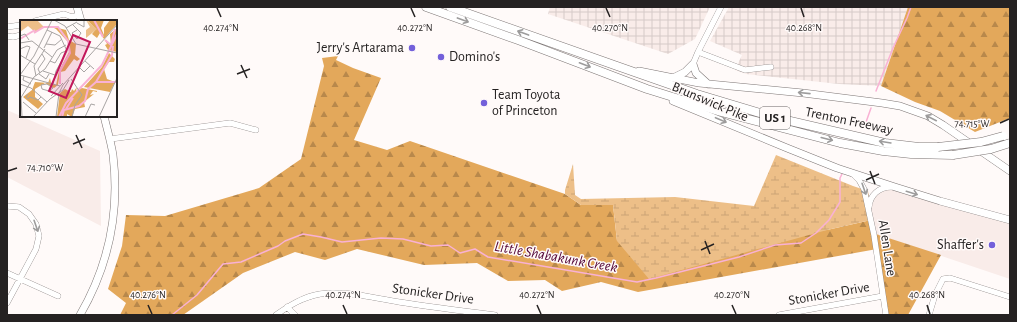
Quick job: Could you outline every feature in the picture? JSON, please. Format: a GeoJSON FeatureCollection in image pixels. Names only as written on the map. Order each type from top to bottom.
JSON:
{"type":"FeatureCollection","features":[{"type":"Feature","properties":{"kind":"highway","name":"Brunswick Pike"},"geometry":{"type":"LineString","coordinates":[[426,7],[647,89]]}},
{"type":"Feature","properties":{"kind":"highway","name":"Brunswick Pike"},"geometry":{"type":"LineString","coordinates":[[450,7],[617,66]]}},
{"type":"Feature","properties":{"kind":"highway","name":"Trenton Freeway"},"geometry":{"type":"LineString","coordinates":[[617,66],[697,94],[773,117],[885,143],[919,147],[938,147],[981,142],[1006,134]]}},
{"type":"Feature","properties":{"kind":"highway","name":"Trenton Freeway"},"geometry":{"type":"LineString","coordinates":[[647,89],[722,112],[840,143],[883,151],[911,154],[953,155],[991,149],[1010,142]]}},
{"type":"Feature","properties":{"kind":"main road"},"geometry":{"type":"LineString","coordinates":[[76,19],[77,7]]}},
{"type":"Feature","properties":{"kind":"main road"},"geometry":{"type":"LineString","coordinates":[[673,78],[685,72],[693,64],[696,73],[708,84]]}},
{"type":"Feature","properties":{"kind":"main road","name":"Brunswick Pike"},"geometry":{"type":"LineString","coordinates":[[617,66],[708,84],[882,102],[900,106],[928,116],[1010,171]]}},
{"type":"Feature","properties":{"kind":"main road","name":"Brunswick Pike"},"geometry":{"type":"LineString","coordinates":[[647,89],[838,168],[940,201],[1010,220]]}},
{"type":"Feature","properties":{"kind":"main road"},"geometry":{"type":"LineString","coordinates":[[80,315],[101,272],[112,229],[115,208],[116,191],[113,154],[104,117]]}},
{"type":"Feature","properties":{"kind":"street"},"geometry":{"type":"LineString","coordinates":[[693,64],[721,7]]}},
{"type":"Feature","properties":{"kind":"street"},"geometry":{"type":"LineString","coordinates":[[47,20],[64,14],[76,19]]}},
{"type":"Feature","properties":{"kind":"street"},"geometry":{"type":"LineString","coordinates":[[7,27],[20,24]]}},
{"type":"Feature","properties":{"kind":"street"},"geometry":{"type":"LineString","coordinates":[[7,36],[13,37],[20,35]]}},
{"type":"Feature","properties":{"kind":"street"},"geometry":{"type":"LineString","coordinates":[[698,52],[745,70],[771,67]]}},
{"type":"Feature","properties":{"kind":"street"},"geometry":{"type":"LineString","coordinates":[[110,139],[230,123],[256,130]]}},
{"type":"Feature","properties":{"kind":"street","name":"Allen Lane"},"geometry":{"type":"LineString","coordinates":[[850,172],[863,185],[874,235],[886,315]]}},
{"type":"Feature","properties":{"kind":"street","name":"Allen Lane"},"geometry":{"type":"LineString","coordinates":[[869,209],[869,203],[874,194],[883,188],[894,187]]}},
{"type":"Feature","properties":{"kind":"street"},"geometry":{"type":"LineString","coordinates":[[7,206],[18,207],[29,214],[36,224],[39,236],[36,249],[7,303]]}},
{"type":"Feature","properties":{"kind":"street"},"geometry":{"type":"LineString","coordinates":[[7,273],[58,296]]}},
{"type":"Feature","properties":{"kind":"street"},"geometry":{"type":"LineString","coordinates":[[929,315],[935,295],[943,279],[950,278],[1010,297]]}},
{"type":"Feature","properties":{"kind":"street","name":"Stonicker Drive"},"geometry":{"type":"LineString","coordinates":[[276,315],[297,301],[330,293],[342,293],[496,315]]}},
{"type":"Feature","properties":{"kind":"street","name":"Stonicker Drive"},"geometry":{"type":"LineString","coordinates":[[779,315],[883,296]]}},
{"type":"Feature","properties":{"kind":"street"},"geometry":{"type":"LineString","coordinates":[[287,307],[295,315]]}},
{"type":"Feature","properties":{"kind":"shaded area"},"geometry":{"type":"Polygon","coordinates":[[[550,7],[710,7],[695,39],[668,54],[548,14],[550,7]]]}},
{"type":"Feature","properties":{"kind":"shaded area"},"geometry":{"type":"Polygon","coordinates":[[[729,7],[908,7],[881,86],[839,84],[746,74],[735,70],[742,55],[710,41],[729,7]]]}},
{"type":"Feature","properties":{"kind":"shaded area"},"geometry":{"type":"Polygon","coordinates":[[[7,110],[100,151],[101,226],[7,177],[7,110]]]}},
{"type":"Feature","properties":{"kind":"shaded area"},"geometry":{"type":"Polygon","coordinates":[[[889,187],[1010,220],[1010,279],[873,233],[870,203],[871,198],[889,187]]]}},
{"type":"Feature","properties":{"kind":"green space"},"geometry":{"type":"Polygon","coordinates":[[[908,7],[1010,7],[1010,118],[975,132],[940,111],[915,102],[881,86],[908,7]]]}},
{"type":"Feature","properties":{"kind":"green space"},"geometry":{"type":"Polygon","coordinates":[[[338,56],[336,60],[381,78],[354,140],[387,150],[410,141],[565,194],[581,205],[613,205],[617,241],[827,230],[871,220],[873,233],[941,255],[908,315],[888,315],[877,249],[638,292],[601,282],[562,291],[545,280],[508,281],[477,263],[424,265],[357,249],[325,260],[295,252],[243,273],[183,315],[120,315],[126,303],[108,289],[122,246],[126,215],[165,216],[259,188],[301,159],[324,66],[322,58],[338,56]]]}},
{"type":"Feature","properties":{"kind":"green space"},"geometry":{"type":"Polygon","coordinates":[[[776,155],[868,191],[871,220],[827,230],[649,279],[617,241],[613,205],[581,205],[565,194],[573,164],[575,195],[581,199],[675,197],[754,206],[776,155]]]}},
{"type":"Feature","properties":{"kind":"waterway","name":"Little Shabakunk Creek"},"geometry":{"type":"LineString","coordinates":[[876,91],[911,7]]}},
{"type":"Feature","properties":{"kind":"waterway","name":"Little Shabakunk Creek"},"geometry":{"type":"LineString","coordinates":[[865,125],[871,108]]}},
{"type":"Feature","properties":{"kind":"waterway","name":"Little Shabakunk Creek"},"geometry":{"type":"LineString","coordinates":[[172,315],[197,295],[223,264],[241,262],[303,234],[342,242],[381,238],[403,239],[431,246],[448,245],[460,253],[475,249],[488,257],[637,282],[656,278],[739,257],[775,245],[801,243],[816,233],[829,220],[840,202],[840,178],[843,172]]}},
{"type":"Feature","properties":{"kind":"place","name":"Jerry's Artarama"},"geometry":{"type":"Point","coordinates":[412,48]}},
{"type":"Feature","properties":{"kind":"place","name":"Domino's"},"geometry":{"type":"Point","coordinates":[441,57]}},
{"type":"Feature","properties":{"kind":"place","name":"Team Toyota of Princeton"},"geometry":{"type":"Point","coordinates":[484,103]}},
{"type":"Feature","properties":{"kind":"place","name":"Shaffer's"},"geometry":{"type":"Point","coordinates":[992,245]}}]}
